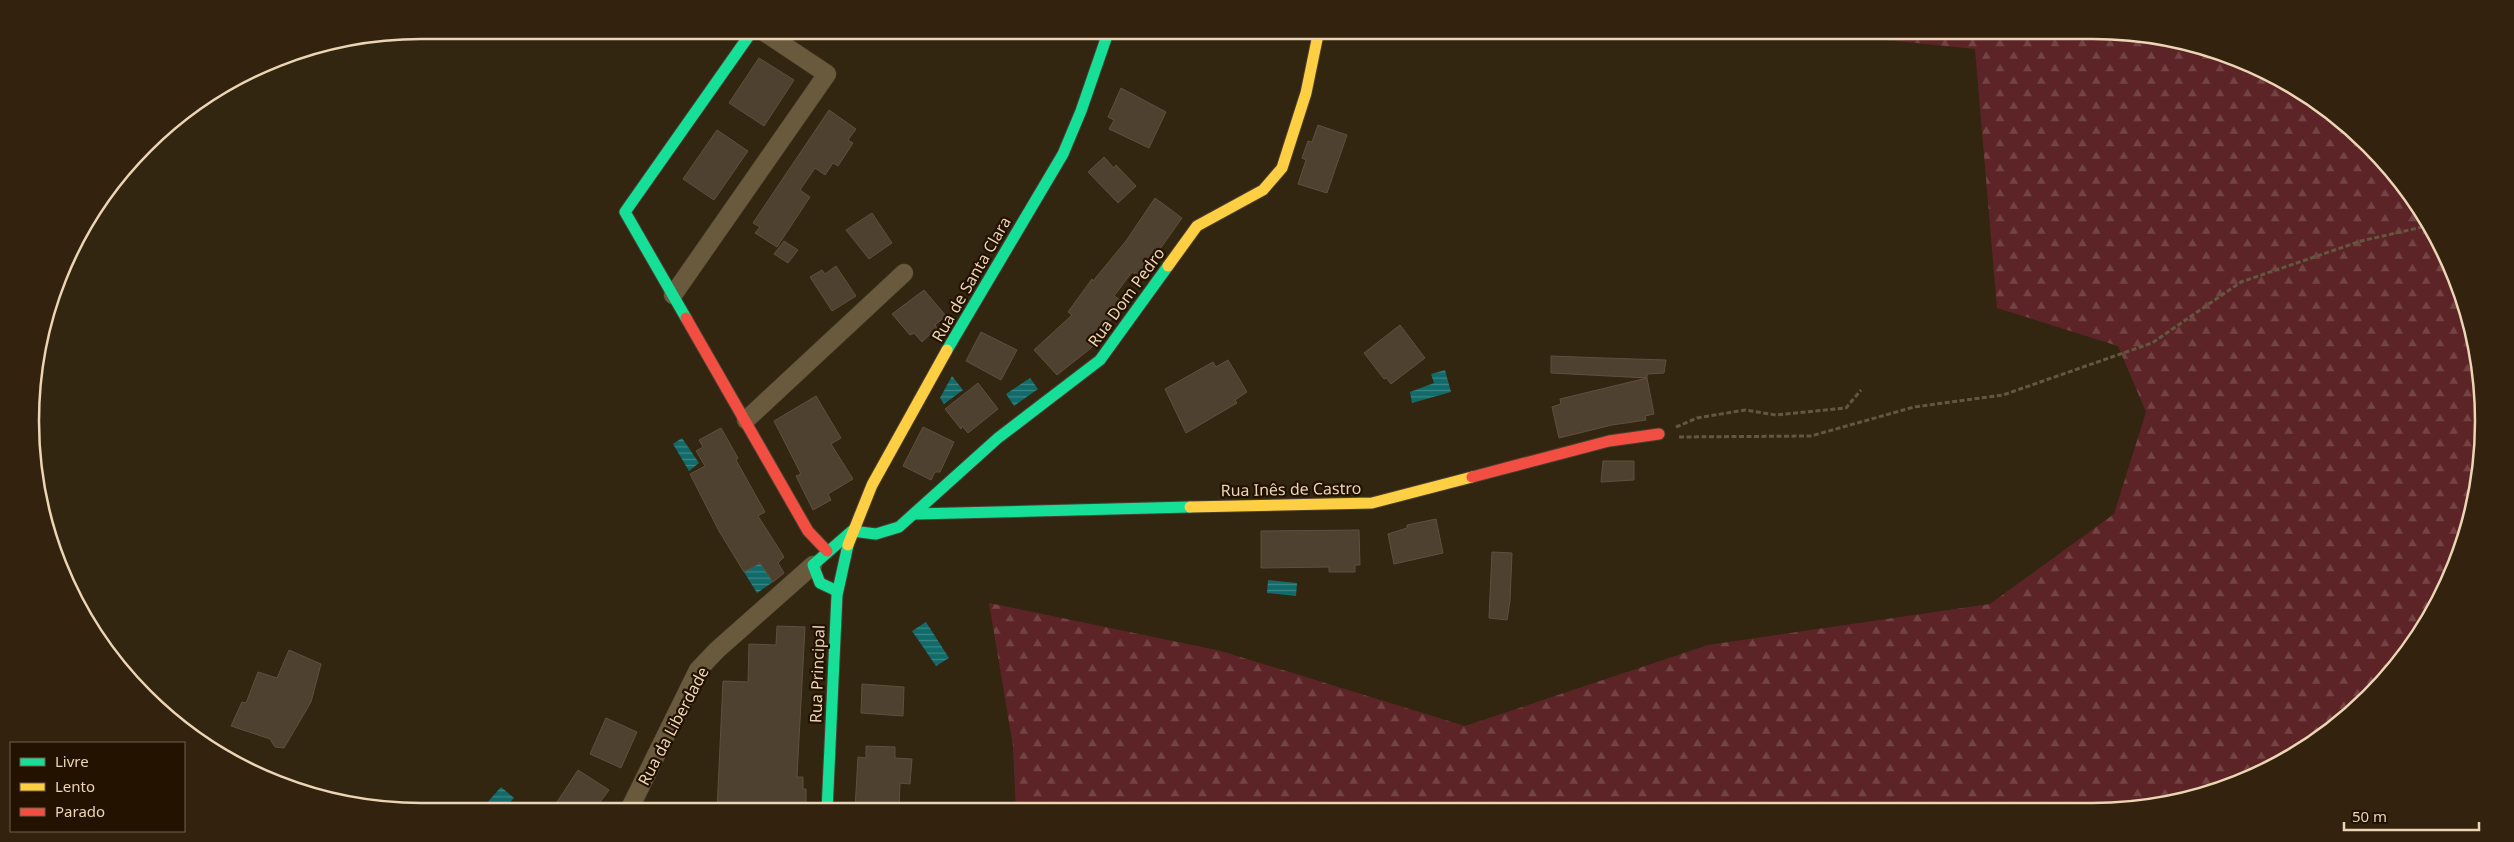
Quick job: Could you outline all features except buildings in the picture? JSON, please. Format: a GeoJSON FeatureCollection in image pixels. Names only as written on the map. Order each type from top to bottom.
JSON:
{"type":"FeatureCollection","features":[{"type":"Feature","properties":{"kind":"street"},"geometry":{"type":"LineString","coordinates":[[747,39],[625,212],[808,531],[827,551]]}},
{"type":"Feature","properties":{"kind":"street"},"geometry":{"type":"LineString","coordinates":[[673,295],[827,74],[774,39]]}},
{"type":"Feature","properties":{"kind":"street","name":"Rua de Santa Clara"},"geometry":{"type":"LineString","coordinates":[[851,535],[872,485],[912,411],[1063,154],[1081,111],[1106,39]]}},
{"type":"Feature","properties":{"kind":"street","name":"Rua Dom Pedro"},"geometry":{"type":"LineString","coordinates":[[851,535],[882,534],[899,527],[998,438],[1100,360],[1197,226],[1263,190],[1282,168],[1306,93],[1317,39]]}},
{"type":"Feature","properties":{"kind":"street"},"geometry":{"type":"LineString","coordinates":[[746,420],[904,273]]}},
{"type":"Feature","properties":{"kind":"street","name":"Rua Inês de Castro"},"geometry":{"type":"LineString","coordinates":[[915,514],[1372,503],[1609,441],[1659,434]]}},
{"type":"Feature","properties":{"kind":"street"},"geometry":{"type":"LineString","coordinates":[[838,591],[820,583],[813,564],[827,551],[851,535]]}},
{"type":"Feature","properties":{"kind":"street","name":"Rua Principal"},"geometry":{"type":"LineString","coordinates":[[827,803],[838,591],[851,535]]}},
{"type":"Feature","properties":{"kind":"street","name":"Rua da Liberdade"},"geometry":{"type":"LineString","coordinates":[[632,803],[698,670],[717,650],[813,564]]}},
{"type":"Feature","properties":{"kind":"path"},"geometry":{"type":"LineString","coordinates":[[1659,434],[1687,438],[1811,436],[1914,407],[2002,395],[2152,343],[2241,282],[2361,241],[2422,227]]}},
{"type":"Feature","properties":{"kind":"path"},"geometry":{"type":"LineString","coordinates":[[1659,434],[1697,418],[1745,410],[1776,415],[1846,408],[1861,390]]}},
{"type":"Feature","properties":{"kind":"green space"},"geometry":{"type":"Polygon","coordinates":[[[1877,39],[2118,40],[2168,46],[2216,59],[2262,78],[2284,90],[2326,118],[2345,134],[2396,188],[2411,209],[2436,252],[2455,298],[2468,346],[2472,371],[2475,421],[2472,471],[2468,496],[2455,544],[2446,567],[2436,590],[2411,633],[2380,673],[2326,724],[2305,739],[2262,764],[2216,783],[2168,796],[2118,802],[1016,803],[1013,746],[989,603],[1221,651],[1465,726],[1708,645],[1990,604],[2114,514],[2146,412],[2118,346],[1997,308],[1975,49],[1877,39]]]}},
{"type":"Feature","properties":{"kind":"water"},"geometry":{"type":"Polygon","coordinates":[[[1445,370],[1451,392],[1412,403],[1410,392],[1434,383],[1431,374],[1445,370]]]}},
{"type":"Feature","properties":{"kind":"water"},"geometry":{"type":"Polygon","coordinates":[[[952,376],[963,390],[944,404],[940,398],[952,376]]]}},
{"type":"Feature","properties":{"kind":"water"},"geometry":{"type":"Polygon","coordinates":[[[1030,378],[1038,389],[1014,406],[1006,394],[1030,378]]]}},
{"type":"Feature","properties":{"kind":"water"},"geometry":{"type":"Polygon","coordinates":[[[682,438],[699,463],[689,471],[673,444],[682,438]]]}},
{"type":"Feature","properties":{"kind":"water"},"geometry":{"type":"Polygon","coordinates":[[[760,563],[773,582],[757,593],[744,572],[760,563]]]}},
{"type":"Feature","properties":{"kind":"water"},"geometry":{"type":"Polygon","coordinates":[[[1268,580],[1297,583],[1296,596],[1267,593],[1268,580]]]}},
{"type":"Feature","properties":{"kind":"water"},"geometry":{"type":"Polygon","coordinates":[[[926,622],[949,658],[936,666],[912,631],[926,622]]]}},
{"type":"Feature","properties":{"kind":"water"},"geometry":{"type":"Polygon","coordinates":[[[501,787],[514,798],[509,803],[487,803],[501,787]]]}},
{"type":"Feature","properties":{"kind":"traffic: fast"},"geometry":{"type":"LineString","coordinates":[[686,318],[625,212],[747,39]]}},
{"type":"Feature","properties":{"kind":"traffic: fast"},"geometry":{"type":"LineString","coordinates":[[947,350],[1063,154],[1081,111],[1106,39]]}},
{"type":"Feature","properties":{"kind":"traffic: fast"},"geometry":{"type":"LineString","coordinates":[[837,591],[820,583],[813,565],[852,531],[876,534],[899,527],[998,438],[1100,360],[1168,266]]}},
{"type":"Feature","properties":{"kind":"traffic: fast"},"geometry":{"type":"LineString","coordinates":[[915,514],[1190,507]]}},
{"type":"Feature","properties":{"kind":"traffic: fast"},"geometry":{"type":"LineString","coordinates":[[827,803],[837,595],[848,545]]}},
{"type":"Feature","properties":{"kind":"traffic: slow"},"geometry":{"type":"LineString","coordinates":[[1168,266],[1197,226],[1263,190],[1282,168],[1306,93],[1317,39]]}},
{"type":"Feature","properties":{"kind":"traffic: slow"},"geometry":{"type":"LineString","coordinates":[[848,545],[872,485],[947,350]]}},
{"type":"Feature","properties":{"kind":"traffic: slow"},"geometry":{"type":"LineString","coordinates":[[1190,507],[1372,503],[1472,477]]}},
{"type":"Feature","properties":{"kind":"traffic: jam"},"geometry":{"type":"LineString","coordinates":[[686,318],[808,531],[827,551]]}},
{"type":"Feature","properties":{"kind":"traffic: jam"},"geometry":{"type":"LineString","coordinates":[[1472,477],[1609,441],[1659,434]]}}]}
